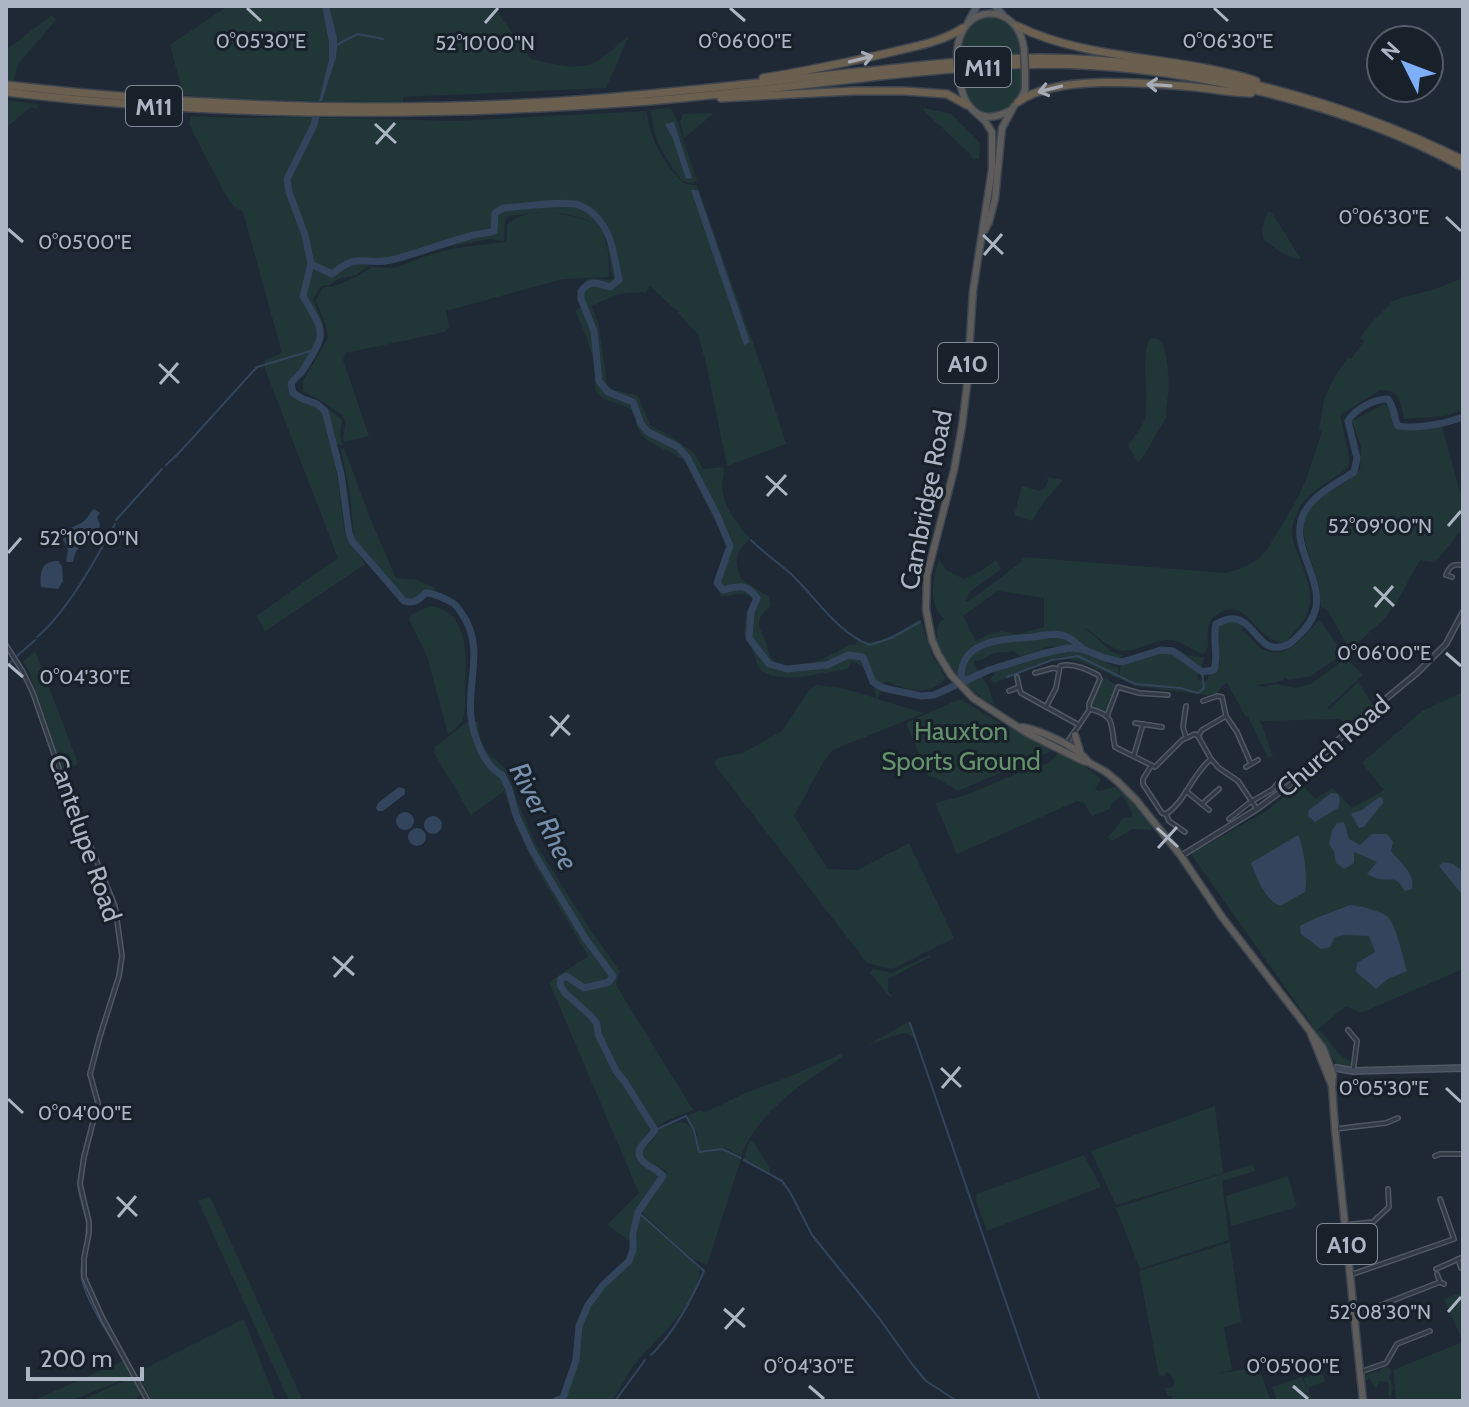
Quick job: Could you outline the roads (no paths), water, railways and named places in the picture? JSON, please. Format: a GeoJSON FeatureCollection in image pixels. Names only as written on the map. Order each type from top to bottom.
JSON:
{"type":"FeatureCollection","features":[{"type":"Feature","properties":{"kind":"highway"},"geometry":{"type":"LineString","coordinates":[[984,14],[1003,15],[1017,26],[1023,39],[1025,90],[1016,104],[998,115],[975,112],[962,94],[957,53],[958,40],[965,25],[984,14]]}},
{"type":"Feature","properties":{"kind":"highway","name":"M11"},"geometry":{"type":"LineString","coordinates":[[730,85],[912,47],[947,37],[965,25]]}},
{"type":"Feature","properties":{"kind":"highway","name":"M11"},"geometry":{"type":"LineString","coordinates":[[1017,26],[1035,35],[1068,44],[1252,79],[1379,122],[1463,160]]}},
{"type":"Feature","properties":{"kind":"highway","name":"M11"},"geometry":{"type":"LineString","coordinates":[[332,109],[590,99],[931,64],[1039,58],[1144,64],[1284,91]]}},
{"type":"Feature","properties":{"kind":"highway","name":"M11"},"geometry":{"type":"LineString","coordinates":[[6,92],[135,105],[521,109],[652,101],[1013,65],[1052,65],[1139,70],[1265,93],[1365,124],[1463,167]]}},
{"type":"Feature","properties":{"kind":"highway","name":"M11"},"geometry":{"type":"LineString","coordinates":[[1016,104],[1031,94],[1056,87],[1097,83],[1265,93]]}},
{"type":"Feature","properties":{"kind":"highway","name":"M11"},"geometry":{"type":"LineString","coordinates":[[6,85],[303,109]]}},
{"type":"Feature","properties":{"kind":"highway","name":"M11"},"geometry":{"type":"LineString","coordinates":[[701,96],[904,91],[947,94],[967,105]]}},
{"type":"Feature","properties":{"kind":"highway","name":"Cambridge Road"},"geometry":{"type":"LineString","coordinates":[[983,233],[995,199],[1002,128],[1016,104]]}},
{"type":"Feature","properties":{"kind":"highway","name":"Cambridge Road"},"geometry":{"type":"LineString","coordinates":[[975,112],[989,127],[993,142],[992,169],[973,291],[962,426],[930,562],[926,609],[938,654],[961,687],[982,705],[1066,748]]}},
{"type":"Feature","properties":{"kind":"highway"},"geometry":{"type":"LineString","coordinates":[[1074,734],[1081,753]]}},
{"type":"Feature","properties":{"kind":"highway","name":"A10"},"geometry":{"type":"LineString","coordinates":[[1066,748],[1081,753],[1088,762]]}},
{"type":"Feature","properties":{"kind":"highway","name":"A10"},"geometry":{"type":"LineString","coordinates":[[1066,748],[1125,788],[1181,856],[1218,912],[1311,1034],[1331,1072],[1363,1401]]}},
{"type":"Feature","properties":{"kind":"main road"},"geometry":{"type":"LineString","coordinates":[[965,25],[977,6]]}},
{"type":"Feature","properties":{"kind":"main road"},"geometry":{"type":"LineString","coordinates":[[995,6],[1003,15]]}},
{"type":"Feature","properties":{"kind":"main road"},"geometry":{"type":"LineString","coordinates":[[1331,1072],[1463,1068]]}},
{"type":"Feature","properties":{"kind":"street"},"geometry":{"type":"LineString","coordinates":[[1452,577],[1446,575],[1449,567],[1463,565]]}},
{"type":"Feature","properties":{"kind":"street","name":"Church Road"},"geometry":{"type":"LineString","coordinates":[[1181,856],[1257,809],[1295,781],[1354,725],[1417,673],[1450,638],[1463,612]]}},
{"type":"Feature","properties":{"kind":"street","name":"Cantelupe Road"},"geometry":{"type":"LineString","coordinates":[[6,645],[33,693],[61,774],[115,906],[122,956],[90,1074],[98,1103],[80,1184],[89,1222],[84,1277],[148,1401]]}},
{"type":"Feature","properties":{"kind":"street"},"geometry":{"type":"LineString","coordinates":[[1046,707],[1056,688],[1060,666],[1074,665],[1098,675],[1100,679],[1089,704],[1090,709],[1066,748]]}},
{"type":"Feature","properties":{"kind":"street"},"geometry":{"type":"LineString","coordinates":[[1035,673],[1058,669]]}},
{"type":"Feature","properties":{"kind":"street"},"geometry":{"type":"LineString","coordinates":[[1017,677],[1021,693],[1079,725]]}},
{"type":"Feature","properties":{"kind":"street"},"geometry":{"type":"LineString","coordinates":[[1009,691],[1019,687]]}},
{"type":"Feature","properties":{"kind":"street"},"geometry":{"type":"LineString","coordinates":[[1107,716],[1118,687],[1139,693],[1168,695]]}},
{"type":"Feature","properties":{"kind":"street"},"geometry":{"type":"LineString","coordinates":[[1203,701],[1222,697],[1226,716],[1251,764]]}},
{"type":"Feature","properties":{"kind":"street"},"geometry":{"type":"LineString","coordinates":[[1186,706],[1183,727],[1186,738]]}},
{"type":"Feature","properties":{"kind":"street"},"geometry":{"type":"LineString","coordinates":[[1090,709],[1107,716],[1113,724],[1115,747],[1155,767],[1186,738],[1195,734],[1211,759],[1238,781],[1257,809]]}},
{"type":"Feature","properties":{"kind":"street"},"geometry":{"type":"LineString","coordinates":[[1198,736],[1202,730],[1226,716]]}},
{"type":"Feature","properties":{"kind":"street"},"geometry":{"type":"LineString","coordinates":[[1135,723],[1162,727]]}},
{"type":"Feature","properties":{"kind":"street"},"geometry":{"type":"LineString","coordinates":[[1134,755],[1143,724]]}},
{"type":"Feature","properties":{"kind":"street"},"geometry":{"type":"LineString","coordinates":[[1166,814],[1175,807],[1201,767],[1211,759]]}},
{"type":"Feature","properties":{"kind":"street"},"geometry":{"type":"LineString","coordinates":[[1246,767],[1258,760]]}},
{"type":"Feature","properties":{"kind":"street"},"geometry":{"type":"LineString","coordinates":[[1151,766],[1143,784],[1162,813],[1185,832]]}},
{"type":"Feature","properties":{"kind":"street"},"geometry":{"type":"LineString","coordinates":[[1229,819],[1278,783]]}},
{"type":"Feature","properties":{"kind":"street"},"geometry":{"type":"LineString","coordinates":[[1202,804],[1219,789]]}},
{"type":"Feature","properties":{"kind":"street"},"geometry":{"type":"LineString","coordinates":[[1186,791],[1209,810]]}},
{"type":"Feature","properties":{"kind":"street"},"geometry":{"type":"LineString","coordinates":[[1348,1030],[1357,1041],[1353,1071]]}},
{"type":"Feature","properties":{"kind":"street"},"geometry":{"type":"LineString","coordinates":[[1335,1129],[1386,1123],[1398,1118]]}},
{"type":"Feature","properties":{"kind":"street"},"geometry":{"type":"LineString","coordinates":[[1386,1123],[1389,1130]]}},
{"type":"Feature","properties":{"kind":"street"},"geometry":{"type":"LineString","coordinates":[[1435,1156],[1463,1154]]}},
{"type":"Feature","properties":{"kind":"street"},"geometry":{"type":"LineString","coordinates":[[1345,1225],[1373,1222],[1389,1207],[1388,1189]]}},
{"type":"Feature","properties":{"kind":"street"},"geometry":{"type":"LineString","coordinates":[[1350,1275],[1454,1239],[1440,1199]]}},
{"type":"Feature","properties":{"kind":"street"},"geometry":{"type":"LineString","coordinates":[[1436,1269],[1461,1258],[1463,1268]]}},
{"type":"Feature","properties":{"kind":"street"},"geometry":{"type":"LineString","coordinates":[[1353,1316],[1442,1283],[1437,1274]]}},
{"type":"Feature","properties":{"kind":"street"},"geometry":{"type":"LineString","coordinates":[[1359,1372],[1386,1363],[1397,1344],[1430,1331]]}},
{"type":"Feature","properties":{"kind":"water"},"geometry":{"type":"Polygon","coordinates":[[[322,6],[329,6],[337,48],[322,101],[319,101],[329,59],[322,6]]]}},
{"type":"Feature","properties":{"kind":"water"},"geometry":{"type":"Polygon","coordinates":[[[674,122],[692,178],[686,179],[665,124],[674,122]]]}},
{"type":"Feature","properties":{"kind":"water"},"geometry":{"type":"Polygon","coordinates":[[[691,190],[698,190],[750,342],[744,345],[691,190]]]}},
{"type":"Feature","properties":{"kind":"water"},"geometry":{"type":"Polygon","coordinates":[[[94,509],[100,513],[96,537],[78,549],[73,562],[67,562],[68,550],[63,539],[94,509]]]}},
{"type":"Feature","properties":{"kind":"water"},"geometry":{"type":"Polygon","coordinates":[[[55,561],[62,566],[63,581],[58,589],[41,587],[43,568],[55,561]]]}},
{"type":"Feature","properties":{"kind":"water"},"geometry":{"type":"Polygon","coordinates":[[[399,787],[405,789],[405,794],[383,811],[378,811],[378,803],[399,787]]]}},
{"type":"Feature","properties":{"kind":"water"},"geometry":{"type":"Polygon","coordinates":[[[1331,793],[1338,794],[1338,808],[1315,822],[1308,816],[1309,810],[1331,793]]]}},
{"type":"Feature","properties":{"kind":"water"},"geometry":{"type":"Polygon","coordinates":[[[1380,797],[1383,803],[1364,827],[1359,828],[1351,814],[1380,797]]]}},
{"type":"Feature","properties":{"kind":"water"},"geometry":{"type":"Polygon","coordinates":[[[405,812],[414,821],[405,830],[396,821],[405,812]]]}},
{"type":"Feature","properties":{"kind":"water"},"geometry":{"type":"Polygon","coordinates":[[[433,816],[442,825],[433,834],[424,825],[433,816]]]}},
{"type":"Feature","properties":{"kind":"water"},"geometry":{"type":"Polygon","coordinates":[[[1344,822],[1349,839],[1360,845],[1372,834],[1387,834],[1393,842],[1391,851],[1412,878],[1412,889],[1405,891],[1397,881],[1367,874],[1377,862],[1354,852],[1354,863],[1344,869],[1336,863],[1329,844],[1332,830],[1337,823],[1344,822]]]}},
{"type":"Feature","properties":{"kind":"water"},"geometry":{"type":"Polygon","coordinates":[[[417,828],[426,837],[417,846],[408,837],[417,828]]]}},
{"type":"Feature","properties":{"kind":"water"},"geometry":{"type":"Polygon","coordinates":[[[1298,835],[1305,863],[1305,892],[1280,906],[1265,893],[1251,863],[1298,835]]]}},
{"type":"Feature","properties":{"kind":"water"},"geometry":{"type":"Polygon","coordinates":[[[1443,862],[1463,871],[1463,896],[1439,866],[1443,862]]]}},
{"type":"Feature","properties":{"kind":"water"},"geometry":{"type":"Polygon","coordinates":[[[1350,905],[1387,916],[1399,942],[1407,971],[1388,979],[1376,989],[1356,972],[1357,963],[1375,952],[1369,936],[1335,937],[1330,947],[1321,949],[1301,934],[1300,926],[1350,905]]]}},
{"type":"Feature","properties":{"kind":"waterway"},"geometry":{"type":"LineString","coordinates":[[336,45],[358,34],[383,39]]}},
{"type":"Feature","properties":{"kind":"waterway","name":"River Rhee"},"geometry":{"type":"LineString","coordinates":[[317,110],[314,125],[287,179],[311,264],[303,296],[316,318],[320,333],[311,357],[291,384],[293,393],[325,411],[341,474],[352,541],[404,601],[416,601],[426,593],[438,596],[455,605],[469,626],[474,651],[471,717],[478,744],[488,763],[502,775],[532,850],[585,938],[613,976],[609,982],[584,988],[566,976],[561,979],[560,985],[597,1024],[598,1034],[616,1071],[655,1130],[639,1152],[642,1160],[663,1176],[638,1212],[629,1261],[603,1285],[588,1305],[579,1326],[576,1360],[563,1398],[555,1401]]}},
{"type":"Feature","properties":{"kind":"waterway"},"geometry":{"type":"LineString","coordinates":[[311,264],[332,274],[356,261],[391,260],[491,232],[494,231],[495,213],[503,208],[563,203],[589,210],[601,222],[609,237],[619,280],[610,287],[591,283],[581,291],[581,299],[594,331],[599,381],[608,392],[633,402],[641,424],[648,432],[678,447],[687,457],[730,546],[717,583],[723,590],[746,588],[757,598],[751,612],[749,638],[769,664],[787,669],[827,665],[848,655],[863,657],[873,682],[883,688],[921,696],[934,695],[989,670],[1068,648],[1082,649],[1122,662],[1161,650],[1173,651],[1202,672],[1214,670],[1216,624],[1229,619],[1240,620],[1268,645],[1277,647],[1289,644],[1313,616],[1317,601],[1301,544],[1303,515],[1318,496],[1354,472],[1357,458],[1348,421],[1351,417],[1365,406],[1388,399],[1398,426],[1431,425],[1463,417]]}},
{"type":"Feature","properties":{"kind":"waterway"},"geometry":{"type":"LineString","coordinates":[[166,465],[257,367],[314,350]]}},
{"type":"Feature","properties":{"kind":"waterway"},"geometry":{"type":"LineString","coordinates":[[116,520],[162,469]]}},
{"type":"Feature","properties":{"kind":"waterway"},"geometry":{"type":"LineString","coordinates":[[37,637],[70,599],[115,524]]}},
{"type":"Feature","properties":{"kind":"waterway"},"geometry":{"type":"LineString","coordinates":[[751,540],[790,573],[847,632],[870,645],[891,638],[920,622]]}},
{"type":"Feature","properties":{"kind":"waterway"},"geometry":{"type":"LineString","coordinates":[[966,681],[961,676],[963,664],[969,655],[987,643],[1057,634],[1081,647]]}},
{"type":"Feature","properties":{"kind":"waterway"},"geometry":{"type":"LineString","coordinates":[[16,657],[35,640]]}},
{"type":"Feature","properties":{"kind":"waterway"},"geometry":{"type":"LineString","coordinates":[[1007,677],[1052,660],[1078,656],[1135,684],[1180,688],[1198,693],[1204,688],[1202,672]]}},
{"type":"Feature","properties":{"kind":"waterway"},"geometry":{"type":"LineString","coordinates":[[6,668],[13,660]]}},
{"type":"Feature","properties":{"kind":"waterway"},"geometry":{"type":"LineString","coordinates":[[86,1239],[87,1222],[78,1184],[96,1103],[88,1074],[102,1022]]}},
{"type":"Feature","properties":{"kind":"waterway"},"geometry":{"type":"LineString","coordinates":[[910,1023],[1040,1401]]}},
{"type":"Feature","properties":{"kind":"waterway"},"geometry":{"type":"LineString","coordinates":[[655,1130],[686,1116],[694,1130],[699,1152],[722,1149],[741,1158]]}},
{"type":"Feature","properties":{"kind":"waterway"},"geometry":{"type":"LineString","coordinates":[[744,1160],[782,1181],[812,1235],[912,1364],[926,1381],[957,1401]]}},
{"type":"Feature","properties":{"kind":"waterway"},"geometry":{"type":"LineString","coordinates":[[638,1212],[704,1271],[682,1316],[651,1355]]}},
{"type":"Feature","properties":{"kind":"waterway"},"geometry":{"type":"LineString","coordinates":[[86,1241],[82,1265],[84,1288],[118,1349]]}},
{"type":"Feature","properties":{"kind":"waterway"},"geometry":{"type":"LineString","coordinates":[[615,1401],[645,1360]]}},
{"type":"Feature","properties":{"kind":"park label","name":"Hauxton Sports Ground"},"geometry":{"type":"Point","coordinates":[961,746]}}]}
